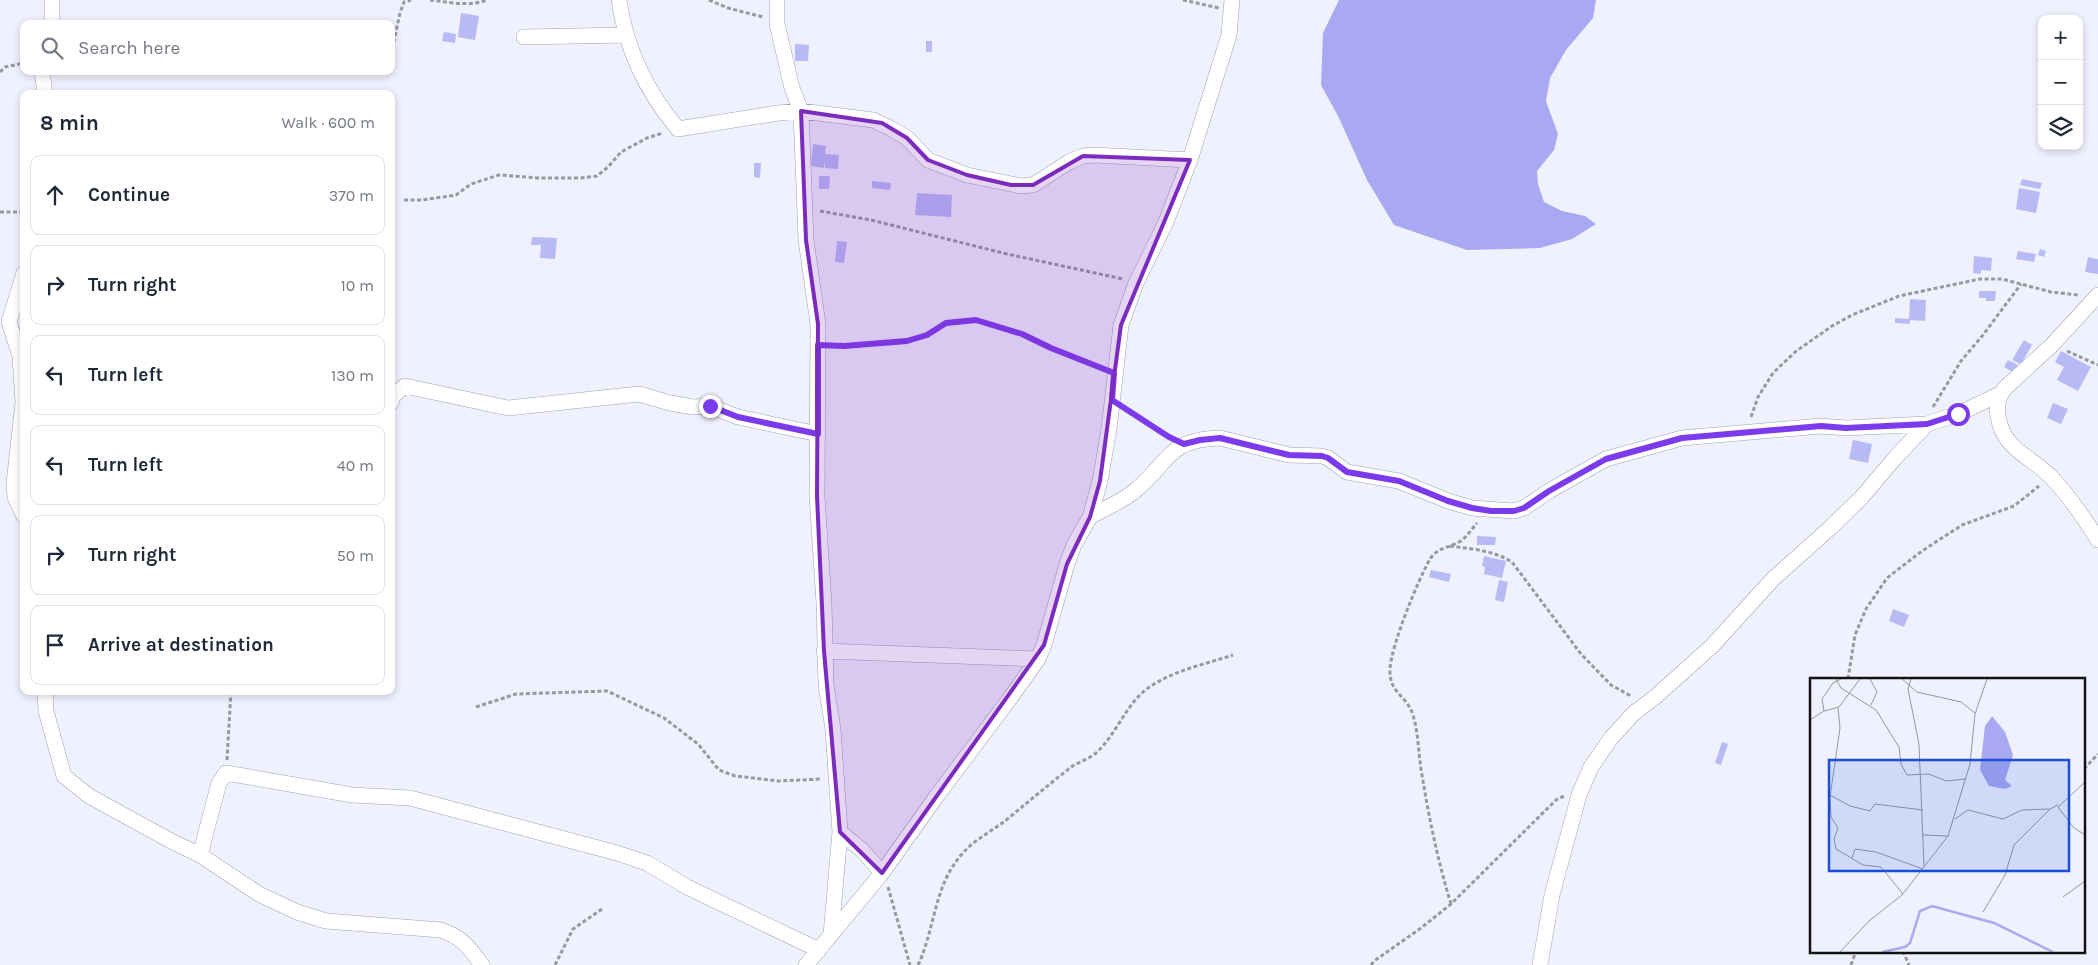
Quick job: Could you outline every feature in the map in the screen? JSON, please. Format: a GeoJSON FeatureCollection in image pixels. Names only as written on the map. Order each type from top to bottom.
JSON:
{"type":"FeatureCollection","features":[{"type":"Feature","properties":{"kind":"street"},"geometry":{"type":"LineString","coordinates":[[52,0],[52,20]]}},
{"type":"Feature","properties":{"kind":"street"},"geometry":{"type":"LineString","coordinates":[[619,0],[625,36],[632,57],[665,113],[678,128],[801,111],[873,120],[906,138],[928,160],[967,175],[1010,185],[1033,185],[1069,162],[1088,156],[1190,160]]}},
{"type":"Feature","properties":{"kind":"street"},"geometry":{"type":"LineString","coordinates":[[777,0],[777,24],[791,81],[801,111],[807,250],[816,299],[818,345],[817,496],[824,602],[826,685],[833,729],[840,832],[831,935]]}},
{"type":"Feature","properties":{"kind":"street"},"geometry":{"type":"LineString","coordinates":[[806,965],[882,873],[1038,659],[1049,631],[1067,564],[1090,517],[1104,456],[1121,325],[1136,282],[1166,222],[1190,160],[1229,35],[1232,5]]}},
{"type":"Feature","properties":{"kind":"street"},"geometry":{"type":"LineString","coordinates":[[524,37],[625,36]]}},
{"type":"Feature","properties":{"kind":"street"},"geometry":{"type":"LineString","coordinates":[[43,75],[44,90]]}},
{"type":"Feature","properties":{"kind":"street"},"geometry":{"type":"LineString","coordinates":[[1090,517],[1136,490],[1169,455],[1184,444],[1200,440],[1220,438],[1289,455],[1322,456],[1328,458],[1347,472],[1399,481],[1448,501],[1472,508],[1491,511],[1514,511],[1524,508],[1549,491],[1606,459],[1682,438],[1821,426],[1854,428],[1927,424],[1958,414],[2000,394],[2013,379],[2052,345],[2091,295]]}},
{"type":"Feature","properties":{"kind":"street"},"geometry":{"type":"LineString","coordinates":[[19,305],[9,322],[20,356]]}},
{"type":"Feature","properties":{"kind":"street"},"geometry":{"type":"LineString","coordinates":[[395,394],[405,386],[508,408],[639,394],[670,404],[694,407],[710,406],[738,417],[818,434]]}},
{"type":"Feature","properties":{"kind":"street"},"geometry":{"type":"LineString","coordinates":[[2000,394],[1997,413],[2000,429],[2011,446],[2050,476],[2069,498],[2098,540]]}},
{"type":"Feature","properties":{"kind":"street"},"geometry":{"type":"LineString","coordinates":[[1540,965],[1557,870],[1582,787],[1591,767],[1611,738],[1634,713],[1648,703],[1712,646],[1772,580],[1861,498],[1894,458],[1927,424]]}},
{"type":"Feature","properties":{"kind":"street"},"geometry":{"type":"LineString","coordinates":[[20,425],[14,491],[20,509]]}},
{"type":"Feature","properties":{"kind":"street"},"geometry":{"type":"LineString","coordinates":[[824,651],[1038,659]]}},
{"type":"Feature","properties":{"kind":"street"},"geometry":{"type":"LineString","coordinates":[[45,695],[46,711],[64,776],[89,796],[170,842],[200,855],[259,894],[297,912],[326,921],[441,930],[456,935],[466,943],[482,965]]}},
{"type":"Feature","properties":{"kind":"street"},"geometry":{"type":"LineString","coordinates":[[200,855],[219,783],[226,773],[352,795],[410,798],[617,853],[647,863],[687,887],[819,950]]}},
{"type":"Feature","properties":{"kind":"street"},"geometry":{"type":"LineString","coordinates":[[840,832],[862,850],[882,873]]}},
{"type":"Feature","properties":{"kind":"path"},"geometry":{"type":"LineString","coordinates":[[395,36],[404,2],[411,0]]}},
{"type":"Feature","properties":{"kind":"path"},"geometry":{"type":"LineString","coordinates":[[430,0],[467,4],[476,4],[487,0]]}},
{"type":"Feature","properties":{"kind":"path"},"geometry":{"type":"LineString","coordinates":[[709,0],[728,8],[764,17],[777,24]]}},
{"type":"Feature","properties":{"kind":"path"},"geometry":{"type":"LineString","coordinates":[[1183,0],[1232,5]]}},
{"type":"Feature","properties":{"kind":"path"},"geometry":{"type":"LineString","coordinates":[[0,72],[5,67],[20,64]]}},
{"type":"Feature","properties":{"kind":"path"},"geometry":{"type":"LineString","coordinates":[[404,200],[422,200],[456,195],[471,184],[499,175],[538,178],[597,176],[621,152],[647,138],[678,128]]}},
{"type":"Feature","properties":{"kind":"path"},"geometry":{"type":"LineString","coordinates":[[805,204],[817,210],[871,220],[1007,254],[1136,282]]}},
{"type":"Feature","properties":{"kind":"path"},"geometry":{"type":"LineString","coordinates":[[0,212],[20,212]]}},
{"type":"Feature","properties":{"kind":"path"},"geometry":{"type":"LineString","coordinates":[[1746,431],[1758,397],[1772,373],[1794,352],[1852,315],[1899,296],[1980,279],[2002,279],[2051,292],[2091,295]]}},
{"type":"Feature","properties":{"kind":"path"},"geometry":{"type":"LineString","coordinates":[[1927,424],[1930,412],[1961,361],[1989,328],[2021,284]]}},
{"type":"Feature","properties":{"kind":"path"},"geometry":{"type":"LineString","coordinates":[[818,345],[844,346],[907,341],[927,335],[946,323],[976,320],[1022,334],[1051,348],[1114,373]]}},
{"type":"Feature","properties":{"kind":"path"},"geometry":{"type":"LineString","coordinates":[[2052,345],[2098,365]]}},
{"type":"Feature","properties":{"kind":"path"},"geometry":{"type":"LineString","coordinates":[[1112,400],[1169,437],[1184,444]]}},
{"type":"Feature","properties":{"kind":"path"},"geometry":{"type":"LineString","coordinates":[[1848,678],[1855,635],[1866,609],[1887,578],[1922,551],[1962,525],[2014,506],[2050,476]]}},
{"type":"Feature","properties":{"kind":"path"},"geometry":{"type":"LineString","coordinates":[[1451,904],[1440,868],[1423,781],[1418,732],[1411,710],[1391,686],[1390,668],[1409,608],[1424,570],[1432,557],[1441,549],[1458,542],[1491,511]]}},
{"type":"Feature","properties":{"kind":"path"},"geometry":{"type":"LineString","coordinates":[[1449,546],[1485,551],[1502,556],[1512,562],[1570,639],[1611,685],[1627,695],[1648,703]]}},
{"type":"Feature","properties":{"kind":"path"},"geometry":{"type":"LineString","coordinates":[[918,965],[933,926],[938,901],[949,872],[958,858],[974,842],[1003,822],[1072,766],[1095,754],[1113,735],[1136,699],[1150,686],[1168,677],[1233,654]]}},
{"type":"Feature","properties":{"kind":"path"},"geometry":{"type":"LineString","coordinates":[[476,707],[516,694],[607,691],[664,718],[698,744],[719,770],[735,776],[778,781],[808,780],[825,778],[836,769]]}},
{"type":"Feature","properties":{"kind":"path"},"geometry":{"type":"LineString","coordinates":[[226,773],[231,695]]}},
{"type":"Feature","properties":{"kind":"path"},"geometry":{"type":"LineString","coordinates":[[2086,767],[2098,754]]}},
{"type":"Feature","properties":{"kind":"path"},"geometry":{"type":"LineString","coordinates":[[1371,965],[1451,904],[1556,800],[1582,787]]}},
{"type":"Feature","properties":{"kind":"path"},"geometry":{"type":"LineString","coordinates":[[882,873],[896,909],[910,965]]}},
{"type":"Feature","properties":{"kind":"path"},"geometry":{"type":"LineString","coordinates":[[555,965],[573,929],[602,908]]}},
{"type":"Feature","properties":{"kind":"path"},"geometry":{"type":"LineString","coordinates":[[1851,965],[1856,952]]}},
{"type":"Feature","properties":{"kind":"path"},"geometry":{"type":"LineString","coordinates":[[1903,952],[1909,965]]}},
{"type":"Feature","properties":{"kind":"highlighted area"},"geometry":{"type":"Polygon","coordinates":[[[801,111],[882,123],[907,138],[928,160],[967,175],[1011,185],[1033,185],[1083,156],[1190,160],[1121,325],[1100,481],[1090,517],[1067,564],[1044,645],[882,873],[840,832],[824,651],[817,496],[818,324],[806,240],[801,111]]]}},
{"type":"Feature","properties":{"kind":"water"},"geometry":{"type":"Polygon","coordinates":[[[1339,0],[1596,0],[1593,18],[1566,50],[1550,78],[1546,101],[1558,134],[1554,150],[1537,171],[1538,184],[1544,202],[1562,211],[1585,216],[1596,224],[1572,239],[1540,248],[1467,250],[1394,225],[1367,180],[1338,116],[1321,85],[1323,33],[1339,0]]]}},
{"type":"Feature","properties":{"kind":"building"},"geometry":{"type":"Polygon","coordinates":[[[461,13],[479,16],[475,40],[458,37],[461,13]]]}},
{"type":"Feature","properties":{"kind":"building"},"geometry":{"type":"Polygon","coordinates":[[[444,32],[456,34],[455,43],[442,41],[444,32]]]}},
{"type":"Feature","properties":{"kind":"building"},"geometry":{"type":"Polygon","coordinates":[[[926,41],[932,41],[932,52],[926,52],[926,41]]]}},
{"type":"Feature","properties":{"kind":"building"},"geometry":{"type":"Polygon","coordinates":[[[795,44],[809,45],[808,61],[795,61],[795,44]]]}},
{"type":"Feature","properties":{"kind":"building"},"geometry":{"type":"Polygon","coordinates":[[[813,144],[826,146],[825,154],[839,155],[838,169],[825,168],[825,159],[824,168],[811,166],[813,144]]]}},
{"type":"Feature","properties":{"kind":"building"},"geometry":{"type":"Polygon","coordinates":[[[754,163],[761,163],[760,178],[754,177],[754,163]]]}},
{"type":"Feature","properties":{"kind":"building"},"geometry":{"type":"Polygon","coordinates":[[[819,176],[830,176],[829,189],[819,189],[819,176]]]}},
{"type":"Feature","properties":{"kind":"building"},"geometry":{"type":"Polygon","coordinates":[[[2022,179],[2042,183],[2040,189],[2020,185],[2022,179]]]}},
{"type":"Feature","properties":{"kind":"building"},"geometry":{"type":"Polygon","coordinates":[[[872,181],[891,183],[890,190],[872,188],[872,181]]]}},
{"type":"Feature","properties":{"kind":"building"},"geometry":{"type":"Polygon","coordinates":[[[2019,188],[2040,192],[2036,213],[2016,209],[2019,188]]]}},
{"type":"Feature","properties":{"kind":"building"},"geometry":{"type":"Polygon","coordinates":[[[917,193],[952,195],[951,217],[915,215],[917,193]]]}},
{"type":"Feature","properties":{"kind":"building"},"geometry":{"type":"Polygon","coordinates":[[[532,237],[557,238],[555,259],[540,258],[541,245],[531,245],[532,237]]]}},
{"type":"Feature","properties":{"kind":"building"},"geometry":{"type":"Polygon","coordinates":[[[837,241],[847,242],[844,263],[835,262],[837,241]]]}},
{"type":"Feature","properties":{"kind":"building"},"geometry":{"type":"Polygon","coordinates":[[[2040,249],[2046,251],[2044,257],[2038,255],[2040,249]]]}},
{"type":"Feature","properties":{"kind":"building"},"geometry":{"type":"Polygon","coordinates":[[[2018,251],[2036,254],[2034,262],[2016,259],[2018,251]]]}},
{"type":"Feature","properties":{"kind":"building"},"geometry":{"type":"Polygon","coordinates":[[[1974,256],[1992,258],[1991,271],[1981,270],[1981,274],[1973,273],[1974,256]]]}},
{"type":"Feature","properties":{"kind":"building"},"geometry":{"type":"Polygon","coordinates":[[[2088,257],[2098,259],[2098,274],[2085,272],[2088,257]]]}},
{"type":"Feature","properties":{"kind":"building"},"geometry":{"type":"Polygon","coordinates":[[[1979,291],[1996,291],[1995,301],[1986,301],[1986,298],[1979,298],[1979,291]]]}},
{"type":"Feature","properties":{"kind":"building"},"geometry":{"type":"Polygon","coordinates":[[[1910,299],[1926,300],[1925,321],[1910,320],[1910,324],[1895,323],[1895,318],[1909,319],[1910,299]]]}},
{"type":"Feature","properties":{"kind":"building"},"geometry":{"type":"Polygon","coordinates":[[[2024,340],[2032,345],[2021,364],[2012,360],[2024,340]]]}},
{"type":"Feature","properties":{"kind":"building"},"geometry":{"type":"Polygon","coordinates":[[[2061,351],[2091,367],[2078,391],[2057,380],[2064,367],[2055,362],[2061,351]]]}},
{"type":"Feature","properties":{"kind":"building"},"geometry":{"type":"Polygon","coordinates":[[[2008,360],[2018,365],[2014,373],[2004,367],[2008,360]]]}},
{"type":"Feature","properties":{"kind":"building"},"geometry":{"type":"Polygon","coordinates":[[[2053,403],[2068,409],[2061,424],[2047,418],[2053,403]]]}},
{"type":"Feature","properties":{"kind":"building"},"geometry":{"type":"Polygon","coordinates":[[[1853,440],[1872,444],[1868,463],[1849,459],[1853,440]]]}},
{"type":"Feature","properties":{"kind":"building"},"geometry":{"type":"Polygon","coordinates":[[[1477,536],[1496,537],[1495,545],[1477,545],[1477,536]]]}},
{"type":"Feature","properties":{"kind":"building"},"geometry":{"type":"Polygon","coordinates":[[[1484,556],[1506,561],[1502,578],[1484,574],[1485,567],[1482,566],[1484,556]]]}},
{"type":"Feature","properties":{"kind":"building"},"geometry":{"type":"Polygon","coordinates":[[[1431,570],[1451,574],[1449,582],[1429,577],[1431,570]]]}},
{"type":"Feature","properties":{"kind":"building"},"geometry":{"type":"Polygon","coordinates":[[[1499,580],[1508,582],[1504,602],[1495,600],[1499,580]]]}},
{"type":"Feature","properties":{"kind":"building"},"geometry":{"type":"Polygon","coordinates":[[[1893,609],[1909,615],[1904,627],[1889,621],[1893,609]]]}},
{"type":"Feature","properties":{"kind":"building"},"geometry":{"type":"Polygon","coordinates":[[[1722,742],[1728,744],[1721,765],[1715,763],[1722,742]]]}},
{"type":"Feature","properties":{"kind":"route"},"geometry":{"type":"LineString","coordinates":[[710,406],[738,417],[818,434],[818,345],[844,346],[907,341],[927,335],[946,323],[976,320],[1022,334],[1051,348],[1114,373],[1112,400],[1169,437],[1184,444],[1220,438],[1289,455],[1304,457],[1322,456],[1328,458],[1347,472],[1399,481],[1448,501],[1491,511],[1514,511],[1524,508],[1549,491],[1606,459],[1682,438],[1821,426],[1846,428],[1927,424],[1958,414]]}}]}
